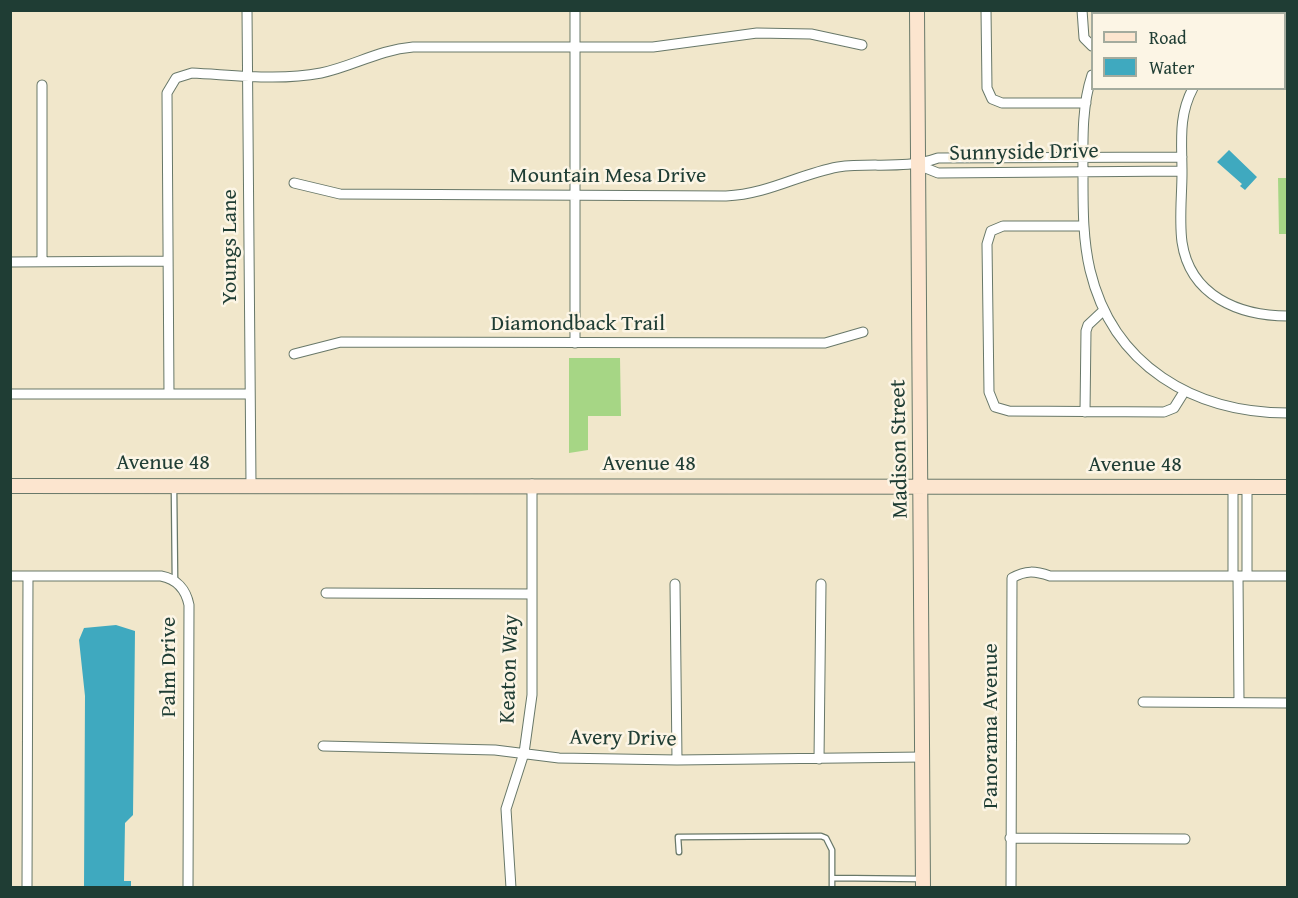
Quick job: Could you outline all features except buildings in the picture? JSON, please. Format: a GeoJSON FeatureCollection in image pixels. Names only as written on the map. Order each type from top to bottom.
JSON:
{"type":"FeatureCollection","features":[{"type":"Feature","properties":{"kind":"main road","name":"Madison Street"},"geometry":{"type":"LineString","coordinates":[[917,10],[923,884]]}},
{"type":"Feature","properties":{"kind":"main road","name":"Avenue 48"},"geometry":{"type":"LineString","coordinates":[[10,486],[921,484],[1287,487]]}},
{"type":"Feature","properties":{"kind":"street","name":"Youngs Lane"},"geometry":{"type":"LineString","coordinates":[[247,10],[251,484]]}},
{"type":"Feature","properties":{"kind":"street"},"geometry":{"type":"LineString","coordinates":[[575,10],[575,344]]}},
{"type":"Feature","properties":{"kind":"street"},"geometry":{"type":"LineString","coordinates":[[986,10],[987,88],[992,99],[1002,103],[1086,103]]}},
{"type":"Feature","properties":{"kind":"street"},"geometry":{"type":"LineString","coordinates":[[1082,10],[1084,38],[1091,45]]}},
{"type":"Feature","properties":{"kind":"street"},"geometry":{"type":"LineString","coordinates":[[169,394],[167,93],[176,78],[192,73],[248,76],[305,75],[324,72],[379,52],[413,47],[653,47],[757,33],[811,34],[862,45]]}},
{"type":"Feature","properties":{"kind":"street"},"geometry":{"type":"LineString","coordinates":[[1091,80],[1086,103],[1083,157],[1084,226],[1090,272],[1104,310],[1135,353],[1159,376],[1184,392],[1232,409],[1287,413]]}},
{"type":"Feature","properties":{"kind":"street"},"geometry":{"type":"LineString","coordinates":[[42,85],[42,262]]}},
{"type":"Feature","properties":{"kind":"street"},"geometry":{"type":"LineString","coordinates":[[1192,90],[1181,121],[1183,244],[1195,276],[1214,294],[1233,307],[1259,315],[1287,316]]}},
{"type":"Feature","properties":{"kind":"street","name":"Sunnyside Drive"},"geometry":{"type":"LineString","coordinates":[[918,165],[938,158],[1182,157]]}},
{"type":"Feature","properties":{"kind":"street","name":"Sunnyside Drive"},"geometry":{"type":"LineString","coordinates":[[918,165],[938,173],[1182,171]]}},
{"type":"Feature","properties":{"kind":"street","name":"Mountain Mesa Drive"},"geometry":{"type":"LineString","coordinates":[[294,183],[340,194],[739,195],[787,184],[838,167],[918,165]]}},
{"type":"Feature","properties":{"kind":"street"},"geometry":{"type":"LineString","coordinates":[[1084,226],[1004,226],[991,231],[987,244],[989,392],[995,407],[1009,411],[1164,412],[1174,408],[1184,392]]}},
{"type":"Feature","properties":{"kind":"street"},"geometry":{"type":"LineString","coordinates":[[10,262],[168,261]]}},
{"type":"Feature","properties":{"kind":"street"},"geometry":{"type":"LineString","coordinates":[[1085,412],[1086,331],[1104,310]]}},
{"type":"Feature","properties":{"kind":"street","name":"Diamondback Trail"},"geometry":{"type":"LineString","coordinates":[[294,354],[341,342],[825,343],[863,332]]}},
{"type":"Feature","properties":{"kind":"street"},"geometry":{"type":"LineString","coordinates":[[10,393],[250,394]]}},
{"type":"Feature","properties":{"kind":"street","name":"Keaton Way"},"geometry":{"type":"LineString","coordinates":[[511,888],[506,809],[524,753],[532,695],[532,484]]}},
{"type":"Feature","properties":{"kind":"street"},"geometry":{"type":"LineString","coordinates":[[1239,702],[1240,487]]}},
{"type":"Feature","properties":{"kind":"street"},"geometry":{"type":"LineString","coordinates":[[1239,576],[1240,487]]}},
{"type":"Feature","properties":{"kind":"street","name":"Panorama Avenue"},"geometry":{"type":"LineString","coordinates":[[1011,888],[1010,591],[1012,578],[1023,572],[1037,572],[1050,576],[1239,576]]}},
{"type":"Feature","properties":{"kind":"street"},"geometry":{"type":"LineString","coordinates":[[10,576],[161,576],[175,581]]}},
{"type":"Feature","properties":{"kind":"street"},"geometry":{"type":"LineString","coordinates":[[27,888],[28,576]]}},
{"type":"Feature","properties":{"kind":"street"},"geometry":{"type":"LineString","coordinates":[[1239,576],[1287,576]]}},
{"type":"Feature","properties":{"kind":"street","name":"Palm Drive"},"geometry":{"type":"LineString","coordinates":[[175,581],[184,590],[189,605],[188,888]]}},
{"type":"Feature","properties":{"kind":"street"},"geometry":{"type":"LineString","coordinates":[[675,584],[677,760]]}},
{"type":"Feature","properties":{"kind":"street"},"geometry":{"type":"LineString","coordinates":[[819,759],[820,584]]}},
{"type":"Feature","properties":{"kind":"street"},"geometry":{"type":"LineString","coordinates":[[326,593],[532,594]]}},
{"type":"Feature","properties":{"kind":"street"},"geometry":{"type":"LineString","coordinates":[[1143,702],[1287,703]]}},
{"type":"Feature","properties":{"kind":"street","name":"Avery Drive"},"geometry":{"type":"LineString","coordinates":[[323,746],[524,753],[559,758],[677,760],[923,757]]}},
{"type":"Feature","properties":{"kind":"street"},"geometry":{"type":"LineString","coordinates":[[1010,838],[1185,839]]}},
{"type":"Feature","properties":{"kind":"lane"},"geometry":{"type":"LineString","coordinates":[[976,158],[976,173]]}},
{"type":"Feature","properties":{"kind":"lane"},"geometry":{"type":"LineString","coordinates":[[174,484],[175,581]]}},
{"type":"Feature","properties":{"kind":"lane"},"geometry":{"type":"LineString","coordinates":[[679,852],[678,837],[820,836],[826,838],[832,850],[832,888]]}},
{"type":"Feature","properties":{"kind":"lane"},"geometry":{"type":"LineString","coordinates":[[832,879],[885,879],[923,884]]}},
{"type":"Feature","properties":{"kind":"lane"},"geometry":{"type":"LineString","coordinates":[[885,879],[885,888]]}},
{"type":"Feature","properties":{"kind":"green space"},"geometry":{"type":"Polygon","coordinates":[[[1278,178],[1287,178],[1287,234],[1279,234],[1278,178]]]}},
{"type":"Feature","properties":{"kind":"green space"},"geometry":{"type":"Polygon","coordinates":[[[569,358],[620,358],[621,416],[588,416],[588,450],[569,453],[569,358]]]}},
{"type":"Feature","properties":{"kind":"water"},"geometry":{"type":"Polygon","coordinates":[[[1229,150],[1257,177],[1245,190],[1240,186],[1242,184],[1217,162],[1229,150]]]}},
{"type":"Feature","properties":{"kind":"water"},"geometry":{"type":"Polygon","coordinates":[[[116,625],[135,631],[133,815],[125,823],[124,881],[131,881],[131,887],[84,887],[85,696],[79,640],[84,628],[116,625]]]}}]}
